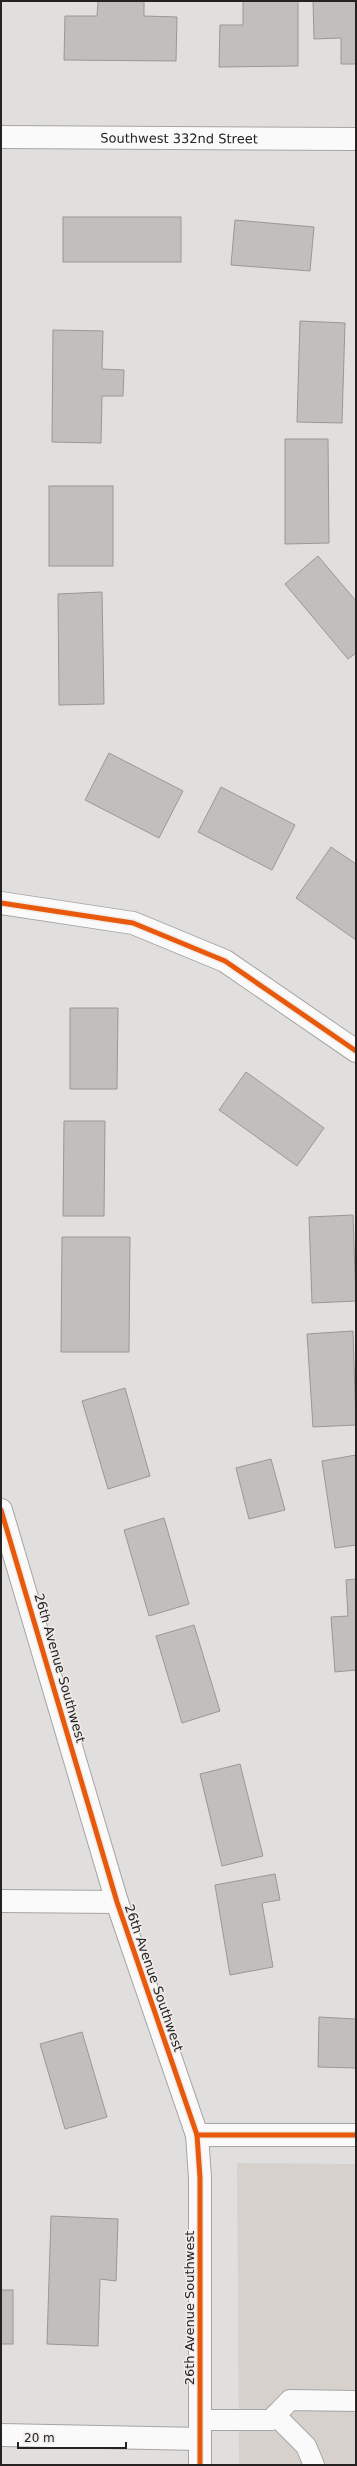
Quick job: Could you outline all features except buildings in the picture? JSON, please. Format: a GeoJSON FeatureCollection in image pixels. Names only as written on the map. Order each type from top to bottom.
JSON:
{"type":"FeatureCollection","features":[{"type":"Feature","properties":{"kind":"street","name":"Southwest 332nd Street"},"geometry":{"type":"LineString","coordinates":[[1,137],[356,139]]}},
{"type":"Feature","properties":{"kind":"street"},"geometry":{"type":"LineString","coordinates":[[1,903],[133,923],[148,929],[225,962],[356,1051]]}},
{"type":"Feature","properties":{"kind":"street","name":"26th Avenue Southwest"},"geometry":{"type":"LineString","coordinates":[[1,1510],[116,1902],[197,2135],[200,2178],[200,2465]]}},
{"type":"Feature","properties":{"kind":"street"},"geometry":{"type":"LineString","coordinates":[[1,1901],[116,1902]]}},
{"type":"Feature","properties":{"kind":"street"},"geometry":{"type":"LineString","coordinates":[[197,2135],[356,2135]]}},
{"type":"Feature","properties":{"kind":"street"},"geometry":{"type":"LineString","coordinates":[[1,2436],[200,2429]]}},
{"type":"Feature","properties":{"kind":"lane"},"geometry":{"type":"LineString","coordinates":[[200,2429],[271,2420],[290,2400],[356,2401]]}},
{"type":"Feature","properties":{"kind":"lane"},"geometry":{"type":"LineString","coordinates":[[275,2415],[306,2446],[314,2465]]}},
{"type":"Feature","properties":{"kind":"shaded area"},"geometry":{"type":"Polygon","coordinates":[[[237,2163],[356,2164],[356,2465],[239,2465],[237,2163]]]}},
{"type":"Feature","properties":{"kind":"cycle path"},"geometry":{"type":"LineString","coordinates":[[1,903],[133,923],[225,961],[356,1051]]}},
{"type":"Feature","properties":{"kind":"cycle path"},"geometry":{"type":"LineString","coordinates":[[1,1510],[117,1902],[197,2135],[200,2178],[200,2465]]}},
{"type":"Feature","properties":{"kind":"cycle path"},"geometry":{"type":"LineString","coordinates":[[197,2135],[356,2135]]}}]}
